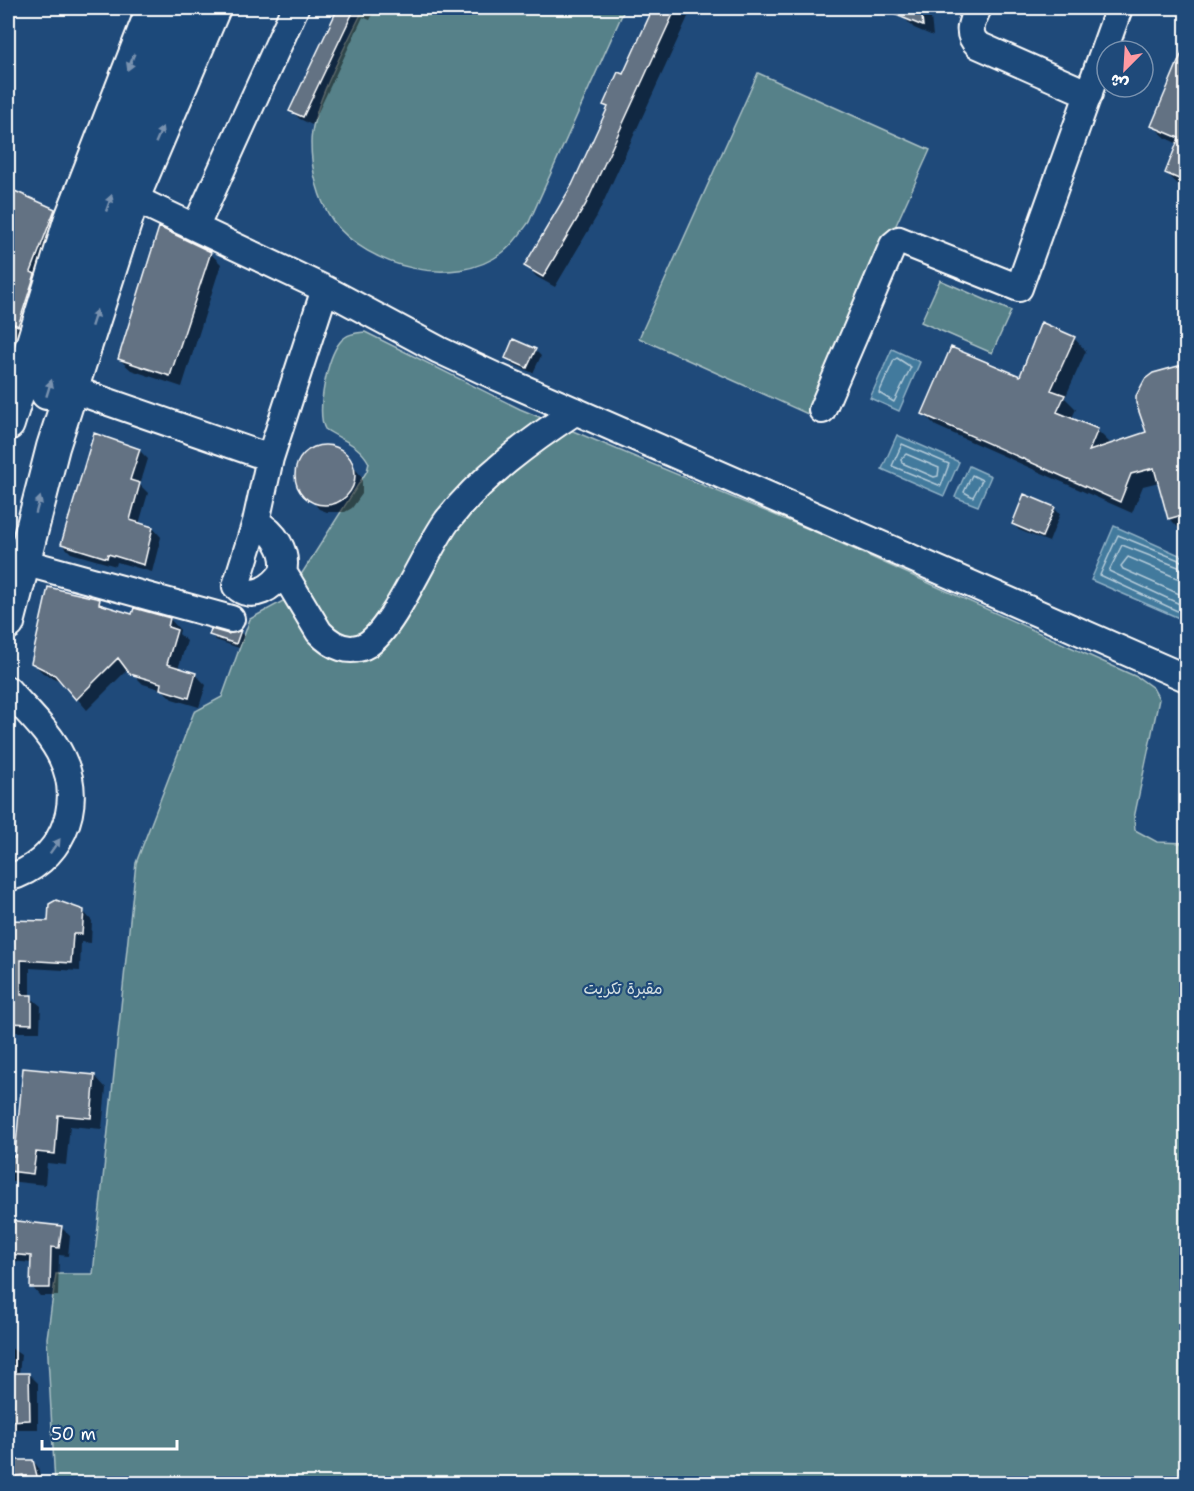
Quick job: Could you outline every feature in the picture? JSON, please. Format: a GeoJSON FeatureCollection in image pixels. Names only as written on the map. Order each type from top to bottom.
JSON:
{"type":"FeatureCollection","features":[{"type":"Feature","properties":{"kind":"main road"},"geometry":{"type":"LineString","coordinates":[[10,404],[70,221],[153,8]]}},
{"type":"Feature","properties":{"kind":"main road"},"geometry":{"type":"LineString","coordinates":[[8,623],[14,544],[36,430],[100,229],[183,8]]}},
{"type":"Feature","properties":{"kind":"main road"},"geometry":{"type":"LineString","coordinates":[[14,544],[53,447],[133,198],[214,8]]}},
{"type":"Feature","properties":{"kind":"street"},"geometry":{"type":"LineString","coordinates":[[196,226],[295,8]]}},
{"type":"Feature","properties":{"kind":"street"},"geometry":{"type":"LineString","coordinates":[[978,8],[970,30],[972,39],[978,45],[1089,94]]}},
{"type":"Feature","properties":{"kind":"street"},"geometry":{"type":"LineString","coordinates":[[822,410],[893,245],[899,240],[1020,288],[1119,8]]}},
{"type":"Feature","properties":{"kind":"street"},"geometry":{"type":"LineString","coordinates":[[133,198],[325,289],[439,350],[1186,678]]}},
{"type":"Feature","properties":{"kind":"street"},"geometry":{"type":"LineString","coordinates":[[283,572],[268,588],[256,593],[247,593],[236,586],[256,522],[270,458],[325,289]]}},
{"type":"Feature","properties":{"kind":"street"},"geometry":{"type":"LineString","coordinates":[[71,389],[270,458]]}},
{"type":"Feature","properties":{"kind":"street"},"geometry":{"type":"LineString","coordinates":[[256,522],[267,529],[277,541],[284,561],[283,572],[315,626],[326,640],[348,649],[362,647],[382,631],[435,539],[468,497],[513,456],[576,411]]}},
{"type":"Feature","properties":{"kind":"street"},"geometry":{"type":"LineString","coordinates":[[14,544],[231,619]]}},
{"type":"Feature","properties":{"kind":"street"},"geometry":{"type":"LineString","coordinates":[[8,690],[56,746],[68,773],[70,802],[65,830],[51,853],[31,869],[8,878]]}},
{"type":"Feature","properties":{"kind":"green space"},"geometry":{"type":"Polygon","coordinates":[[[364,8],[625,8],[529,222],[506,250],[482,264],[460,270],[437,271],[413,268],[389,261],[367,251],[348,237],[333,221],[323,204],[312,163],[313,128],[324,93],[364,8]]]}},
{"type":"Feature","properties":{"kind":"green space"},"geometry":{"type":"Polygon","coordinates":[[[758,73],[930,150],[810,415],[639,338],[758,73]]]}},
{"type":"Feature","properties":{"kind":"green space"},"geometry":{"type":"Polygon","coordinates":[[[940,280],[1011,311],[992,353],[921,322],[940,280]]]}},
{"type":"Feature","properties":{"kind":"green space","name":"مقبرة تكريت"},"geometry":{"type":"Polygon","coordinates":[[[365,332],[520,409],[818,533],[1139,678],[1153,688],[1159,699],[1134,818],[1135,830],[1157,842],[1186,843],[1186,1483],[55,1484],[47,1338],[56,1274],[93,1274],[136,863],[194,712],[222,697],[250,619],[285,600],[367,471],[369,463],[360,451],[325,429],[322,410],[324,385],[335,350],[345,337],[365,332]]]}},
{"type":"Feature","properties":{"kind":"water"},"geometry":{"type":"Polygon","coordinates":[[[892,349],[920,362],[899,411],[870,398],[892,349]]]}},
{"type":"Feature","properties":{"kind":"water"},"geometry":{"type":"Polygon","coordinates":[[[897,435],[959,462],[944,496],[882,469],[897,435]]]}},
{"type":"Feature","properties":{"kind":"water"},"geometry":{"type":"Polygon","coordinates":[[[969,466],[991,476],[978,506],[955,497],[969,466]]]}},
{"type":"Feature","properties":{"kind":"water"},"geometry":{"type":"Polygon","coordinates":[[[1114,526],[1186,558],[1186,621],[1091,580],[1114,526]]]}},
{"type":"Feature","properties":{"kind":"building"},"geometry":{"type":"Polygon","coordinates":[[[338,8],[355,8],[303,117],[289,111],[338,8]]]}},
{"type":"Feature","properties":{"kind":"building"},"geometry":{"type":"Polygon","coordinates":[[[653,8],[676,8],[586,204],[543,277],[524,266],[572,185],[608,107],[603,105],[618,72],[623,74],[653,8]]]}},
{"type":"Feature","properties":{"kind":"building"},"geometry":{"type":"Polygon","coordinates":[[[879,8],[921,8],[923,26],[879,8]]]}},
{"type":"Feature","properties":{"kind":"building"},"geometry":{"type":"Polygon","coordinates":[[[1186,43],[1186,182],[1165,173],[1179,138],[1151,126],[1186,43]]]}},
{"type":"Feature","properties":{"kind":"building"},"geometry":{"type":"Polygon","coordinates":[[[8,188],[55,209],[31,272],[35,274],[18,326],[8,321],[8,188]]]}},
{"type":"Feature","properties":{"kind":"building"},"geometry":{"type":"Polygon","coordinates":[[[159,227],[211,252],[170,376],[118,359],[159,227]]]}},
{"type":"Feature","properties":{"kind":"building"},"geometry":{"type":"Polygon","coordinates":[[[1041,322],[1075,337],[1051,390],[1065,395],[1057,412],[1098,429],[1089,451],[1146,432],[1136,403],[1136,396],[1145,379],[1153,373],[1182,365],[1186,382],[1186,514],[1168,519],[1154,468],[1131,474],[1120,502],[922,414],[951,347],[1020,376],[1041,322]]]}},
{"type":"Feature","properties":{"kind":"building"},"geometry":{"type":"Polygon","coordinates":[[[513,339],[536,349],[527,368],[505,358],[513,339]]]}},
{"type":"Feature","properties":{"kind":"building"},"geometry":{"type":"Polygon","coordinates":[[[94,433],[140,449],[130,480],[140,483],[130,520],[153,527],[144,565],[108,554],[107,558],[61,544],[94,433]]]}},
{"type":"Feature","properties":{"kind":"building"},"geometry":{"type":"Polygon","coordinates":[[[325,445],[346,454],[355,475],[346,496],[325,505],[304,496],[295,475],[304,454],[325,445]]]}},
{"type":"Feature","properties":{"kind":"building"},"geometry":{"type":"Polygon","coordinates":[[[1024,494],[1055,507],[1042,537],[1012,524],[1024,494]]]}},
{"type":"Feature","properties":{"kind":"building"},"geometry":{"type":"Polygon","coordinates":[[[48,587],[100,599],[99,604],[132,614],[134,608],[170,618],[168,627],[177,630],[167,664],[196,673],[189,698],[160,689],[161,683],[130,674],[118,658],[76,700],[55,675],[31,663],[48,587]]]}},
{"type":"Feature","properties":{"kind":"building"},"geometry":{"type":"Polygon","coordinates":[[[211,629],[228,634],[241,630],[236,644],[209,635],[211,629]]]}},
{"type":"Feature","properties":{"kind":"building"},"geometry":{"type":"Polygon","coordinates":[[[56,900],[84,910],[82,934],[73,934],[71,963],[21,960],[21,995],[32,995],[32,1024],[8,1023],[8,920],[48,921],[49,904],[56,900]]]}},
{"type":"Feature","properties":{"kind":"building"},"geometry":{"type":"Polygon","coordinates":[[[23,1068],[95,1075],[91,1118],[58,1115],[55,1154],[36,1152],[33,1174],[8,1171],[8,1156],[15,1156],[23,1068]]]}},
{"type":"Feature","properties":{"kind":"building"},"geometry":{"type":"Polygon","coordinates":[[[8,1220],[62,1226],[59,1248],[51,1247],[50,1288],[30,1288],[31,1256],[8,1254],[8,1220]]]}},
{"type":"Feature","properties":{"kind":"building"},"geometry":{"type":"Polygon","coordinates":[[[8,1373],[29,1373],[30,1420],[8,1421],[8,1373]]]}},
{"type":"Feature","properties":{"kind":"building"},"geometry":{"type":"Polygon","coordinates":[[[8,1460],[33,1460],[39,1484],[26,1484],[23,1475],[8,1477],[8,1460]]]}}]}
